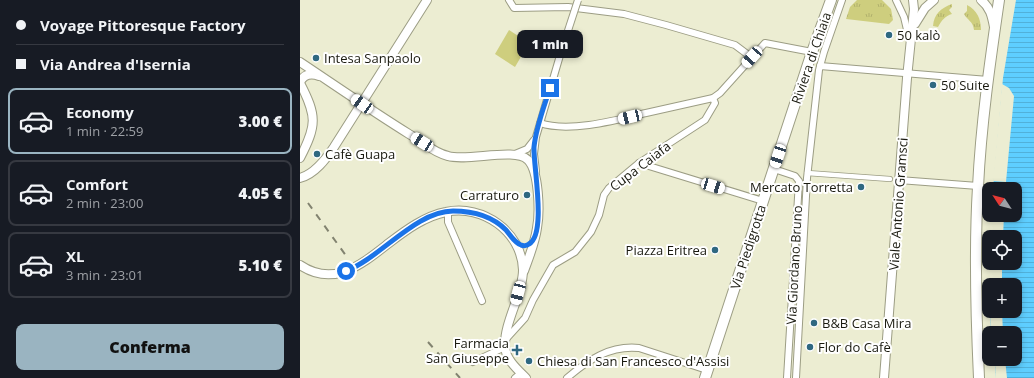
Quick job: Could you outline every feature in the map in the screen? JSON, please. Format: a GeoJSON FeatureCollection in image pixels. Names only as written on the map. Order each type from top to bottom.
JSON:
{"type":"FeatureCollection","features":[{"type":"Feature","properties":{"kind":"main road","name":"Riviera di Chiaia"},"geometry":{"type":"LineString","coordinates":[[792,116],[830,0]]}},
{"type":"Feature","properties":{"kind":"main road"},"geometry":{"type":"LineString","coordinates":[[979,378],[975,272],[978,186],[981,138],[994,29],[999,0]]}},
{"type":"Feature","properties":{"kind":"main road","name":"Via Piedigrotta"},"geometry":{"type":"LineString","coordinates":[[706,374],[792,116]]}},
{"type":"Feature","properties":{"kind":"street"},"geometry":{"type":"LineString","coordinates":[[300,178],[312,173],[334,147],[427,0]]}},
{"type":"Feature","properties":{"kind":"street"},"geometry":{"type":"LineString","coordinates":[[509,0],[514,8],[568,7],[624,14],[736,45],[752,57]]}},
{"type":"Feature","properties":{"kind":"street"},"geometry":{"type":"LineString","coordinates":[[521,376],[508,358],[505,344],[535,237],[538,217],[534,154],[536,137],[578,0]]}},
{"type":"Feature","properties":{"kind":"street"},"geometry":{"type":"LineString","coordinates":[[796,378],[807,173],[820,66],[842,0]]}},
{"type":"Feature","properties":{"kind":"street"},"geometry":{"type":"LineString","coordinates":[[896,0],[904,17],[910,43]]}},
{"type":"Feature","properties":{"kind":"street","name":"Viale Antonio Gramsci"},"geometry":{"type":"LineString","coordinates":[[884,378],[907,73],[914,9],[913,0]]}},
{"type":"Feature","properties":{"kind":"street"},"geometry":{"type":"LineString","coordinates":[[911,30],[920,15],[934,0]]}},
{"type":"Feature","properties":{"kind":"street"},"geometry":{"type":"LineString","coordinates":[[981,0],[986,4],[990,11],[994,29]]}},
{"type":"Feature","properties":{"kind":"street"},"geometry":{"type":"LineString","coordinates":[[540,123],[545,125],[565,126],[606,123],[713,98],[720,93],[765,43],[812,52]]}},
{"type":"Feature","properties":{"kind":"street"},"geometry":{"type":"LineString","coordinates":[[300,62],[362,104],[447,156],[458,158],[515,154],[522,155],[533,166],[536,175]]}},
{"type":"Feature","properties":{"kind":"street"},"geometry":{"type":"LineString","coordinates":[[820,66],[988,80]]}},
{"type":"Feature","properties":{"kind":"street"},"geometry":{"type":"LineString","coordinates":[[300,158],[308,141],[313,121],[310,102],[300,82],[303,77],[309,74],[316,75],[324,79]]}},
{"type":"Feature","properties":{"kind":"street","name":"Cupa Caiafa"},"geometry":{"type":"LineString","coordinates":[[505,344],[525,318],[533,300],[553,265],[575,252],[591,232],[597,220],[603,198],[611,186],[640,163],[705,120],[715,103],[713,98]]}},
{"type":"Feature","properties":{"kind":"street"},"geometry":{"type":"LineString","coordinates":[[515,154],[528,149],[536,137]]}},
{"type":"Feature","properties":{"kind":"street"},"geometry":{"type":"LineString","coordinates":[[640,163],[763,202]]}},
{"type":"Feature","properties":{"kind":"street","name":"Via Giordano Bruno"},"geometry":{"type":"LineString","coordinates":[[774,169],[795,176],[799,181],[787,378]]}},
{"type":"Feature","properties":{"kind":"street"},"geometry":{"type":"LineString","coordinates":[[807,173],[890,179]]}},
{"type":"Feature","properties":{"kind":"street"},"geometry":{"type":"LineString","coordinates":[[899,180],[978,186]]}},
{"type":"Feature","properties":{"kind":"street"},"geometry":{"type":"LineString","coordinates":[[300,265],[306,269],[321,274],[333,275],[346,271],[362,264],[407,230],[423,220],[448,211],[471,212],[490,218],[502,226],[521,246],[528,245],[535,237]]}},
{"type":"Feature","properties":{"kind":"street"},"geometry":{"type":"LineString","coordinates":[[448,211],[448,222],[482,301]]}},
{"type":"Feature","properties":{"kind":"street"},"geometry":{"type":"LineString","coordinates":[[516,242],[522,261],[522,279]]}},
{"type":"Feature","properties":{"kind":"street"},"geometry":{"type":"LineString","coordinates":[[473,362],[505,344]]}},
{"type":"Feature","properties":{"kind":"street"},"geometry":{"type":"LineString","coordinates":[[567,378],[601,354],[611,350],[632,348],[639,348],[706,374]]}},
{"type":"Feature","properties":{"kind":"green space"},"geometry":{"type":"Polygon","coordinates":[[[857,0],[882,0],[891,9],[893,20],[889,24],[846,19],[850,7],[857,0]]]}},
{"type":"Feature","properties":{"kind":"green space"},"geometry":{"type":"Polygon","coordinates":[[[952,4],[952,7],[949,10],[952,14],[947,16],[938,27],[933,26],[935,18],[939,12],[952,4]]]}},
{"type":"Feature","properties":{"kind":"green space"},"geometry":{"type":"Polygon","coordinates":[[[967,5],[978,15],[981,30],[974,30],[964,14],[967,11],[967,5]]]}},
{"type":"Feature","properties":{"kind":"green space"},"geometry":{"type":"Polygon","coordinates":[[[509,30],[529,43],[515,67],[495,54],[509,30]]]}},
{"type":"Feature","properties":{"kind":"water"},"geometry":{"type":"Polygon","coordinates":[[[1016,0],[1034,0],[1034,378],[996,378],[995,366],[1022,366],[1022,326],[991,326],[990,318],[1022,318],[1022,278],[990,278],[990,270],[1022,270],[1022,230],[991,230],[991,222],[1022,222],[1022,182],[994,182],[1003,78],[1016,0]]]}},
{"type":"Feature","properties":{"kind":"pier"},"geometry":{"type":"Polygon","coordinates":[[[1002,84],[1009,88],[1014,96],[1006,182],[993,181],[1002,84]]]}},
{"type":"Feature","properties":{"kind":"pier"},"geometry":{"type":"Polygon","coordinates":[[[991,222],[1004,222],[1003,230],[991,230],[991,222]]]}},
{"type":"Feature","properties":{"kind":"pier"},"geometry":{"type":"Polygon","coordinates":[[[990,270],[1002,270],[1002,278],[990,278],[990,270]]]}},
{"type":"Feature","properties":{"kind":"pier"},"geometry":{"type":"Polygon","coordinates":[[[990,318],[1002,318],[1003,326],[991,326],[990,318]]]}},
{"type":"Feature","properties":{"kind":"pier"},"geometry":{"type":"Polygon","coordinates":[[[995,366],[1006,366],[1007,378],[996,378],[995,366]]]}},
{"type":"Feature","properties":{"kind":"railway"},"geometry":{"type":"LineString","coordinates":[[308,203],[347,257]]}},
{"type":"Feature","properties":{"kind":"railway"},"geometry":{"type":"LineString","coordinates":[[428,342],[460,378]]}},
{"type":"Feature","properties":{"kind":"place","name":"50 kalò"},"geometry":{"type":"Point","coordinates":[889,35]}},
{"type":"Feature","properties":{"kind":"place","name":"Intesa Sanpaolo"},"geometry":{"type":"Point","coordinates":[316,58]}},
{"type":"Feature","properties":{"kind":"place","name":"50 Suite"},"geometry":{"type":"Point","coordinates":[933,85]}},
{"type":"Feature","properties":{"kind":"place","name":"Cafè Guapa"},"geometry":{"type":"Point","coordinates":[317,154]}},
{"type":"Feature","properties":{"kind":"place","name":"Mercato Torretta"},"geometry":{"type":"Point","coordinates":[861,187]}},
{"type":"Feature","properties":{"kind":"place","name":"Carraturo"},"geometry":{"type":"Point","coordinates":[527,195]}},
{"type":"Feature","properties":{"kind":"place","name":"Piazza Eritrea"},"geometry":{"type":"Point","coordinates":[715,250]}},
{"type":"Feature","properties":{"kind":"place","name":"B&B Casa Mira"},"geometry":{"type":"Point","coordinates":[814,323]}},
{"type":"Feature","properties":{"kind":"place","name":"Flor do Cafè"},"geometry":{"type":"Point","coordinates":[810,347]}},
{"type":"Feature","properties":{"kind":"place","name":"Farmacia San Giuseppe"},"geometry":{"type":"Point","coordinates":[517,350]}},
{"type":"Feature","properties":{"kind":"place","name":"Chiesa di San Francesco d'Assisi"},"geometry":{"type":"Point","coordinates":[529,361]}},
{"type":"Feature","properties":{"kind":"route"},"geometry":{"type":"LineString","coordinates":[[346,271],[362,264],[407,230],[423,220],[445,212],[471,212],[484,216],[502,226],[521,246],[530,244],[535,237],[538,223],[534,147],[550,88]]}}]}
